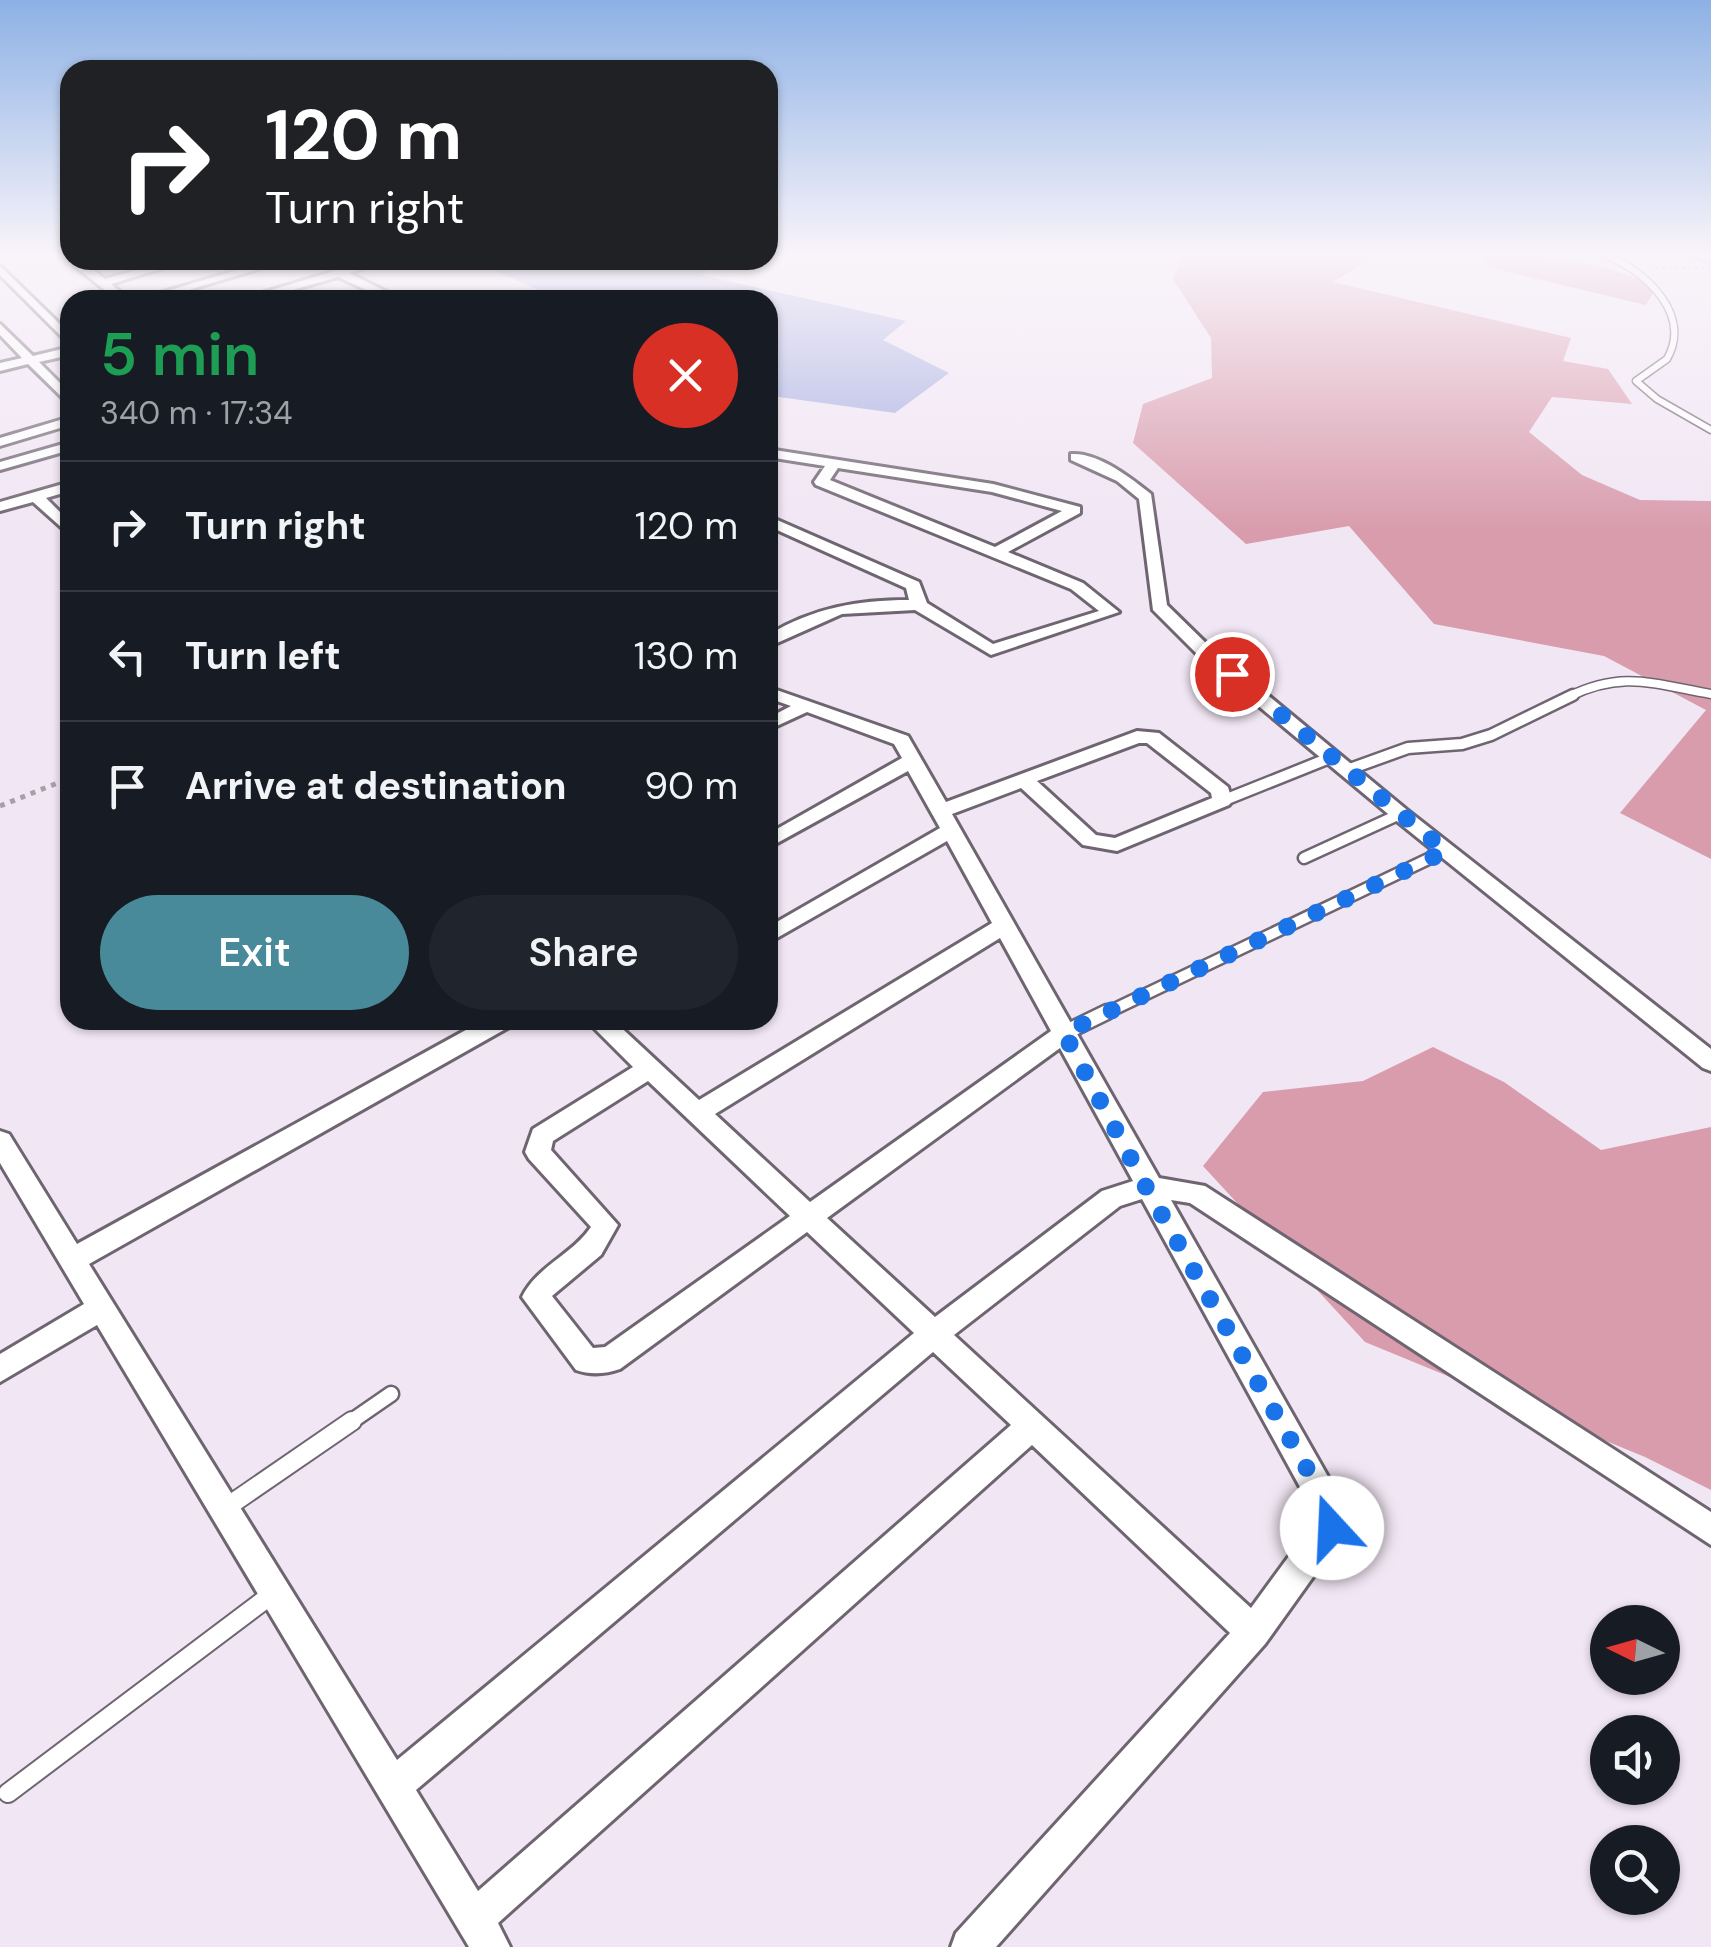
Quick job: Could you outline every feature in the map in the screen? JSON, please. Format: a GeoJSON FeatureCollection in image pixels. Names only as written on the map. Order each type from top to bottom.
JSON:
{"type":"FeatureCollection","features":[{"type":"Feature","properties":{"kind":"street"},"geometry":{"type":"LineString","coordinates":[[18,348],[60,391]]}},
{"type":"Feature","properties":{"kind":"street"},"geometry":{"type":"LineString","coordinates":[[0,367],[60,353]]}},
{"type":"Feature","properties":{"kind":"street"},"geometry":{"type":"LineString","coordinates":[[0,442],[60,425]]}},
{"type":"Feature","properties":{"kind":"street"},"geometry":{"type":"LineString","coordinates":[[0,466],[60,449]]}},
{"type":"Feature","properties":{"kind":"street"},"geometry":{"type":"LineString","coordinates":[[1076,457],[1122,478],[1146,497],[1159,606],[1207,654],[1711,1062]]}},
{"type":"Feature","properties":{"kind":"street"},"geometry":{"type":"LineString","coordinates":[[778,458],[994,488],[1076,510],[995,553]]}},
{"type":"Feature","properties":{"kind":"street"},"geometry":{"type":"LineString","coordinates":[[778,636],[798,623],[855,604],[919,605],[991,650],[1111,612],[1077,586],[821,482],[834,464]]}},
{"type":"Feature","properties":{"kind":"street"},"geometry":{"type":"LineString","coordinates":[[0,507],[60,489]]}},
{"type":"Feature","properties":{"kind":"street"},"geometry":{"type":"LineString","coordinates":[[35,496],[60,520]]}},
{"type":"Feature","properties":{"kind":"street"},"geometry":{"type":"LineString","coordinates":[[778,525],[913,585],[919,605]]}},
{"type":"Feature","properties":{"kind":"street"},"geometry":{"type":"LineString","coordinates":[[778,696],[901,740],[1146,1187],[1333,1516],[1332,1528],[1253,1632],[970,1947]]}},
{"type":"Feature","properties":{"kind":"street"},"geometry":{"type":"LineString","coordinates":[[778,720],[806,706]]}},
{"type":"Feature","properties":{"kind":"street"},"geometry":{"type":"LineString","coordinates":[[778,930],[947,820],[1024,780],[1137,737],[1152,736],[1221,791],[1222,801],[1117,846],[1090,840],[1024,780]]}},
{"type":"Feature","properties":{"kind":"street"},"geometry":{"type":"LineString","coordinates":[[778,836],[912,760]]}},
{"type":"Feature","properties":{"kind":"street"},"geometry":{"type":"LineString","coordinates":[[699,1112],[1003,926]]}},
{"type":"Feature","properties":{"kind":"street"},"geometry":{"type":"LineString","coordinates":[[72,1260],[485,1030]]}},
{"type":"Feature","properties":{"kind":"street"},"geometry":{"type":"LineString","coordinates":[[616,1030],[651,1068],[1253,1632]]}},
{"type":"Feature","properties":{"kind":"street"},"geometry":{"type":"LineString","coordinates":[[651,1068],[542,1136],[538,1152],[605,1225],[599,1244],[543,1284],[536,1297],[586,1361],[610,1360],[1064,1033]]}},
{"type":"Feature","properties":{"kind":"street"},"geometry":{"type":"LineString","coordinates":[[0,1141],[11,1183],[72,1260],[483,1933],[1032,1426]]}},
{"type":"Feature","properties":{"kind":"street"},"geometry":{"type":"LineString","coordinates":[[393,1786],[934,1334],[1110,1198],[1146,1187],[1196,1193],[1711,1530]]}},
{"type":"Feature","properties":{"kind":"street"},"geometry":{"type":"LineString","coordinates":[[0,1369],[102,1308]]}},
{"type":"Feature","properties":{"kind":"lane"},"geometry":{"type":"LineString","coordinates":[[1673,348],[1666,362],[1642,373],[1636,381],[1656,399],[1711,430]]}},
{"type":"Feature","properties":{"kind":"lane"},"geometry":{"type":"LineString","coordinates":[[1347,770],[1408,748],[1462,744],[1491,735],[1597,683],[1613,679],[1711,694]]}},
{"type":"Feature","properties":{"kind":"lane"},"geometry":{"type":"LineString","coordinates":[[1222,801],[1332,757]]}},
{"type":"Feature","properties":{"kind":"lane"},"geometry":{"type":"LineString","coordinates":[[1304,858],[1400,814]]}},
{"type":"Feature","properties":{"kind":"lane"},"geometry":{"type":"LineString","coordinates":[[1064,1033],[1446,851]]}},
{"type":"Feature","properties":{"kind":"lane"},"geometry":{"type":"LineString","coordinates":[[224,1510],[391,1394]]}},
{"type":"Feature","properties":{"kind":"lane"},"geometry":{"type":"LineString","coordinates":[[8,1793],[275,1592]]}},
{"type":"Feature","properties":{"kind":"path"},"geometry":{"type":"LineString","coordinates":[[0,806],[60,782]]}},
{"type":"Feature","properties":{"kind":"shaded area"},"geometry":{"type":"Polygon","coordinates":[[[1211,348],[1568,348],[1563,361],[1608,369],[1632,404],[1552,397],[1529,432],[1582,475],[1640,500],[1711,501],[1711,859],[1620,813],[1706,710],[1604,656],[1434,624],[1349,526],[1246,544],[1133,443],[1143,404],[1212,378],[1211,348]]]}},
{"type":"Feature","properties":{"kind":"shaded area"},"geometry":{"type":"Polygon","coordinates":[[[1433,1047],[1504,1082],[1601,1150],[1711,1127],[1711,1490],[1645,1457],[1365,1342],[1203,1166],[1263,1092],[1363,1081],[1433,1047]]]}},
{"type":"Feature","properties":{"kind":"water"},"geometry":{"type":"Polygon","coordinates":[[[778,348],[899,348],[949,373],[895,413],[778,397],[778,348]]]}},
{"type":"Feature","properties":{"kind":"route"},"geometry":{"type":"LineString","coordinates":[[1232,674],[1446,851],[1064,1033],[1146,1187],[1326,1502],[1333,1516],[1332,1528]]}}]}
